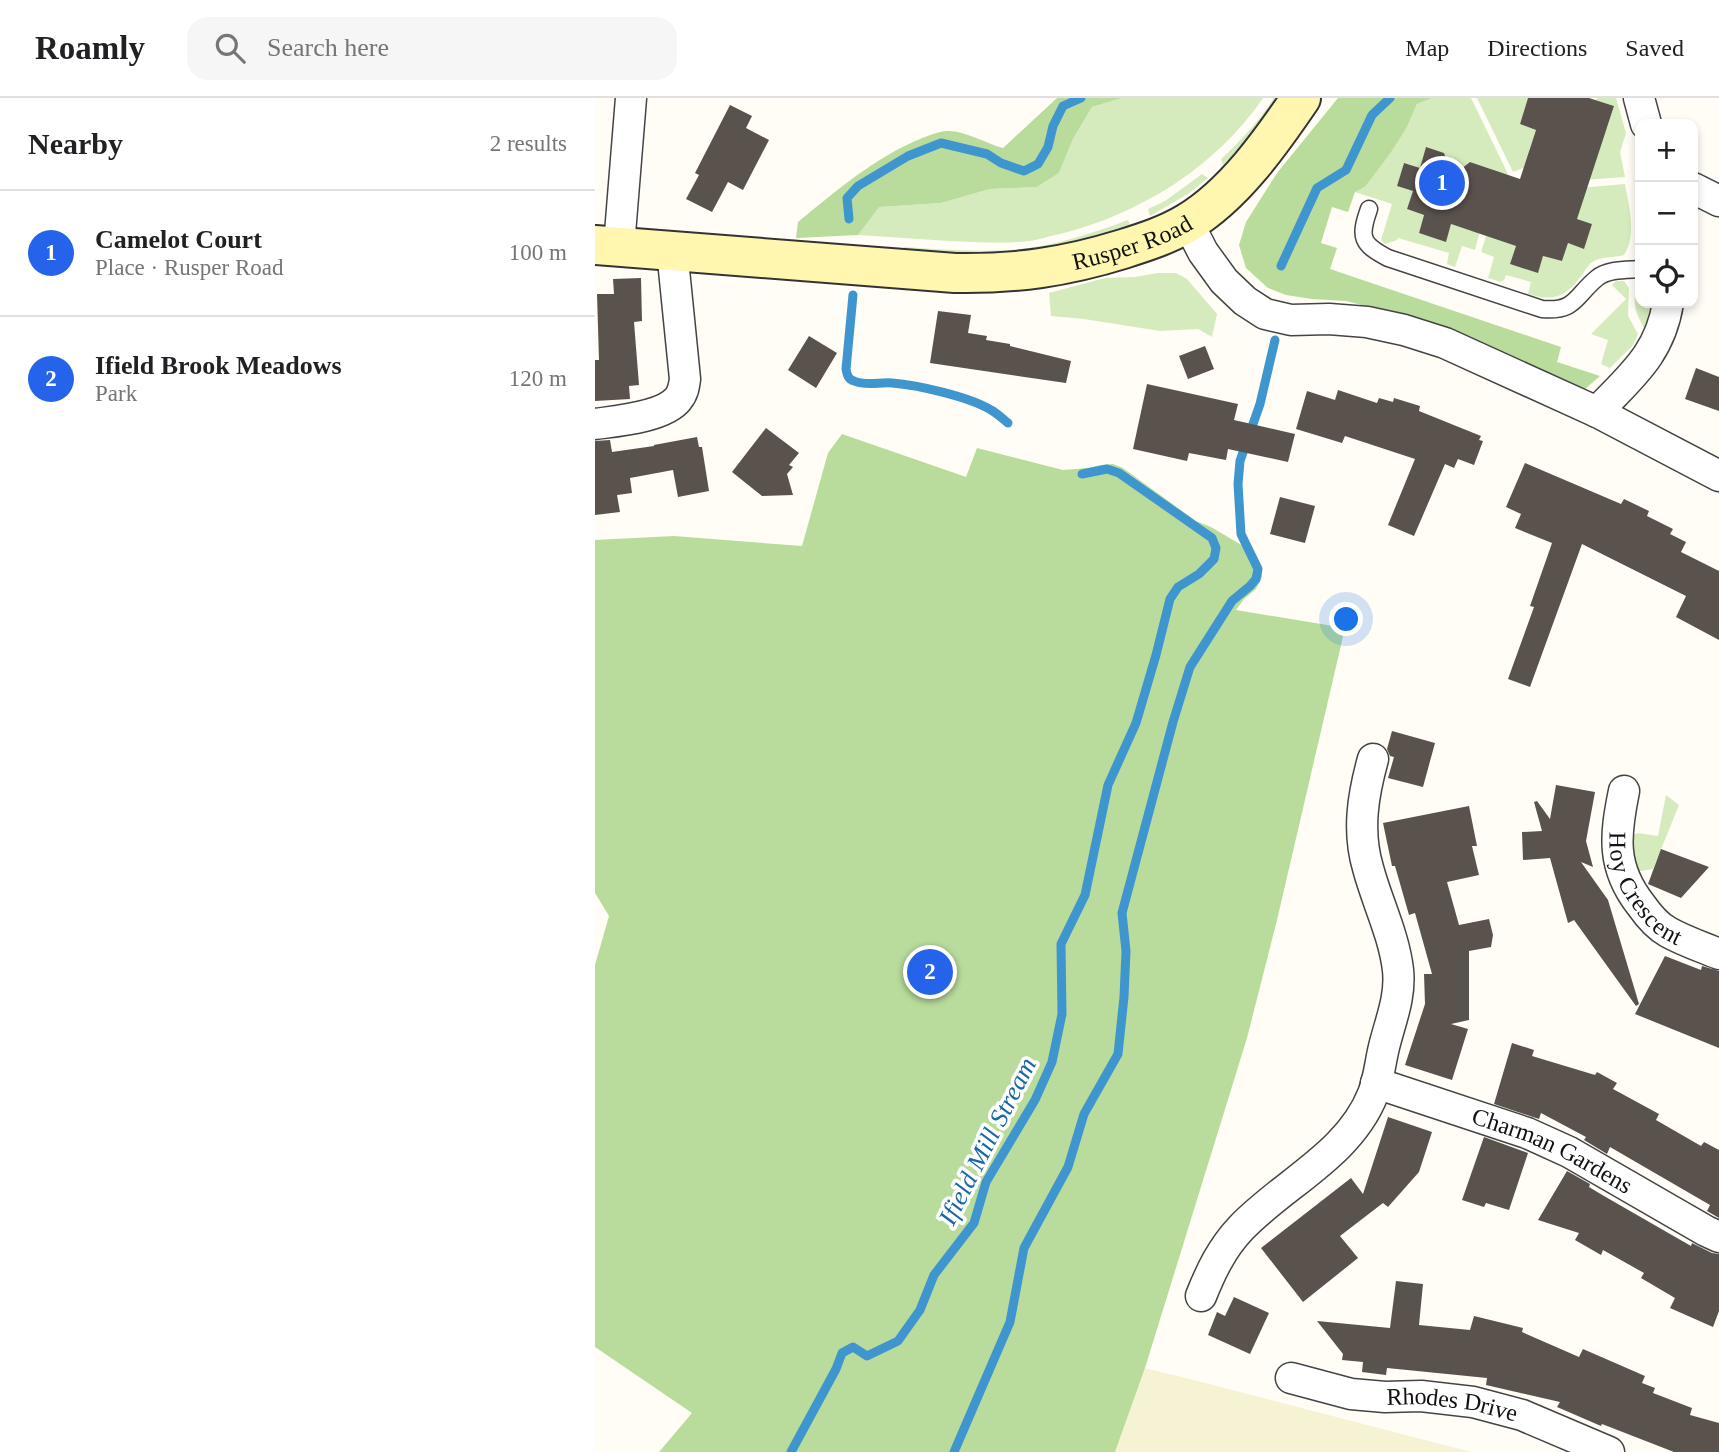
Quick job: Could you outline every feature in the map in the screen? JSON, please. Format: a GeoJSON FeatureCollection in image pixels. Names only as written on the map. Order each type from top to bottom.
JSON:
{"type":"FeatureCollection","features":[{"type":"Feature","properties":{"kind":"street"},"geometry":{"type":"LineString","coordinates":[[607,245],[631,98]]}},
{"type":"Feature","properties":{"kind":"street"},"geometry":{"type":"LineString","coordinates":[[1188,222],[1217,201],[1258,157],[1301,98]]}},
{"type":"Feature","properties":{"kind":"street"},"geometry":{"type":"LineString","coordinates":[[1639,98],[1645,119]]}},
{"type":"Feature","properties":{"kind":"street"},"geometry":{"type":"LineString","coordinates":[[1698,190],[1719,201]]}},
{"type":"Feature","properties":{"kind":"street","name":"Rusper Road"},"geometry":{"type":"LineString","coordinates":[[607,245],[955,273],[1011,272],[1092,258],[1157,238],[1188,222],[1203,252],[1224,281],[1245,301],[1265,314],[1291,320],[1367,322],[1405,330],[1445,343],[1597,412],[1719,476]]}},
{"type":"Feature","properties":{"kind":"street"},"geometry":{"type":"LineString","coordinates":[[595,424],[663,410],[677,402],[683,392],[685,379],[673,250]]}},
{"type":"Feature","properties":{"kind":"street"},"geometry":{"type":"LineString","coordinates":[[1597,412],[1648,358],[1660,336],[1667,308]]}},
{"type":"Feature","properties":{"kind":"street"},"geometry":{"type":"LineString","coordinates":[[1201,1296],[1211,1270],[1240,1229],[1339,1145],[1361,1119],[1374,1093],[1383,1048],[1396,1006],[1398,971],[1391,938],[1367,866],[1362,831],[1363,805],[1373,759]]}},
{"type":"Feature","properties":{"kind":"street","name":"Hoy Crescent"},"geometry":{"type":"LineString","coordinates":[[1624,790],[1618,820],[1617,847],[1622,873],[1629,890],[1666,931],[1719,954]]}},
{"type":"Feature","properties":{"kind":"street","name":"Charman Gardens"},"geometry":{"type":"LineString","coordinates":[[1376,1083],[1527,1133],[1569,1152],[1719,1237]]}},
{"type":"Feature","properties":{"kind":"street","name":"Rhodes Drive"},"geometry":{"type":"LineString","coordinates":[[1291,1378],[1351,1394],[1421,1396],[1473,1402],[1522,1415],[1609,1452]]}},
{"type":"Feature","properties":{"kind":"lane"},"geometry":{"type":"LineString","coordinates":[[1369,209],[1363,235],[1375,252],[1542,309],[1564,308],[1608,272],[1635,269]]}},
{"type":"Feature","properties":{"kind":"shaded area"},"geometry":{"type":"Polygon","coordinates":[[[1145,1368],[1202,1382],[1471,1452],[1115,1452],[1145,1368]]]}},
{"type":"Feature","properties":{"kind":"green space"},"geometry":{"type":"Polygon","coordinates":[[[1057,98],[1122,98],[1092,107],[1073,139],[1059,173],[1037,187],[990,189],[941,203],[879,207],[858,235],[796,238],[798,222],[856,176],[903,147],[929,135],[953,131],[1003,148],[1057,98]]]}},
{"type":"Feature","properties":{"kind":"green space"},"geometry":{"type":"Polygon","coordinates":[[[1122,98],[1263,98],[1223,146],[1199,166],[1147,200],[1090,225],[1037,240],[1009,242],[858,235],[878,207],[941,203],[990,189],[1037,187],[1059,173],[1073,139],[1092,107],[1122,98]]]}},
{"type":"Feature","properties":{"kind":"green space"},"geometry":{"type":"Polygon","coordinates":[[[1274,98],[1282,98],[1249,142],[1223,165],[1221,159],[1250,130],[1274,98]]]}},
{"type":"Feature","properties":{"kind":"green space"},"geometry":{"type":"Polygon","coordinates":[[[1338,98],[1432,98],[1417,104],[1407,127],[1391,152],[1365,187],[1355,192],[1348,212],[1332,207],[1321,243],[1337,248],[1330,269],[1561,347],[1557,362],[1600,376],[1585,389],[1571,389],[1386,311],[1346,301],[1286,295],[1268,288],[1246,268],[1239,245],[1246,222],[1277,173],[1338,98]]]}},
{"type":"Feature","properties":{"kind":"green space"},"geometry":{"type":"Polygon","coordinates":[[[1432,98],[1471,98],[1508,174],[1492,181],[1491,169],[1470,162],[1457,172],[1450,170],[1444,153],[1426,148],[1420,168],[1404,163],[1397,186],[1413,191],[1407,209],[1424,215],[1419,233],[1446,241],[1451,224],[1471,231],[1480,231],[1475,250],[1462,246],[1455,267],[1447,264],[1449,253],[1398,238],[1385,244],[1381,240],[1392,204],[1355,192],[1365,187],[1407,127],[1417,104],[1432,98]]]}},
{"type":"Feature","properties":{"kind":"green space"},"geometry":{"type":"Polygon","coordinates":[[[1477,98],[1528,98],[1520,124],[1536,130],[1529,150],[1548,156],[1547,159],[1513,172],[1477,98]]]}},
{"type":"Feature","properties":{"kind":"green space"},"geometry":{"type":"Polygon","coordinates":[[[1616,98],[1626,133],[1620,152],[1625,177],[1583,180],[1593,132],[1607,128],[1614,106],[1596,100],[1616,98]]]}},
{"type":"Feature","properties":{"kind":"green space"},"geometry":{"type":"Polygon","coordinates":[[[1202,174],[1208,178],[1188,194],[1150,216],[1148,209],[1165,201],[1202,174]]]}},
{"type":"Feature","properties":{"kind":"green space"},"geometry":{"type":"Polygon","coordinates":[[[1625,184],[1631,229],[1624,255],[1595,261],[1570,289],[1558,296],[1545,298],[1528,294],[1531,282],[1506,275],[1501,282],[1488,278],[1494,257],[1481,252],[1487,233],[1505,221],[1499,240],[1516,246],[1510,264],[1538,272],[1543,256],[1562,261],[1568,243],[1584,248],[1592,224],[1577,219],[1566,189],[1625,184]]]}},
{"type":"Feature","properties":{"kind":"green space"},"geometry":{"type":"Polygon","coordinates":[[[1128,220],[1130,225],[1114,231],[1031,252],[985,256],[903,251],[904,247],[982,251],[1029,248],[1079,237],[1128,220]]]}},
{"type":"Feature","properties":{"kind":"green space"},"geometry":{"type":"Polygon","coordinates":[[[1176,273],[1187,279],[1217,314],[1212,337],[1198,329],[1160,331],[1051,316],[1049,293],[1105,278],[1176,273]]]}},
{"type":"Feature","properties":{"kind":"green space"},"geometry":{"type":"Polygon","coordinates":[[[1616,281],[1624,281],[1629,288],[1628,316],[1638,334],[1633,345],[1610,368],[1601,364],[1608,340],[1591,334],[1626,299],[1612,285],[1616,281]]]}},
{"type":"Feature","properties":{"kind":"green space"},"geometry":{"type":"Polygon","coordinates":[[[1636,308],[1654,308],[1648,334],[1636,308]]]}},
{"type":"Feature","properties":{"kind":"green space"},"geometry":{"type":"Polygon","coordinates":[[[842,434],[966,477],[977,448],[1063,470],[1113,464],[1123,468],[1196,521],[1255,553],[1262,567],[1262,577],[1256,589],[1236,610],[1345,628],[1247,1038],[1145,1368],[1115,1452],[659,1452],[692,1413],[595,1347],[595,965],[609,916],[595,893],[595,540],[674,536],[802,546],[828,453],[842,434]]]}},
{"type":"Feature","properties":{"kind":"green space"},"geometry":{"type":"Polygon","coordinates":[[[1666,795],[1679,805],[1653,869],[1635,872],[1629,837],[1638,833],[1658,836],[1666,795]]]}},
{"type":"Feature","properties":{"kind":"building"},"geometry":{"type":"Polygon","coordinates":[[[1528,98],[1589,98],[1614,106],[1577,219],[1592,224],[1584,249],[1568,243],[1562,261],[1543,256],[1538,273],[1510,264],[1516,246],[1451,224],[1446,242],[1419,233],[1424,215],[1407,209],[1413,191],[1397,186],[1404,163],[1420,168],[1426,147],[1444,153],[1452,176],[1470,162],[1520,179],[1536,130],[1520,124],[1528,98]]]}},
{"type":"Feature","properties":{"kind":"building"},"geometry":{"type":"Polygon","coordinates":[[[730,105],[752,116],[746,128],[769,140],[743,190],[728,182],[712,212],[686,199],[699,175],[695,173],[730,105]]]}},
{"type":"Feature","properties":{"kind":"building"},"geometry":{"type":"Polygon","coordinates":[[[641,278],[642,321],[634,322],[639,385],[629,386],[630,399],[595,401],[595,360],[599,360],[597,294],[614,294],[613,279],[641,278]]]}},
{"type":"Feature","properties":{"kind":"building"},"geometry":{"type":"Polygon","coordinates":[[[938,311],[971,315],[968,333],[987,336],[986,340],[1071,361],[1066,383],[930,363],[938,311]]]}},
{"type":"Feature","properties":{"kind":"building"},"geometry":{"type":"Polygon","coordinates":[[[809,336],[837,353],[816,388],[788,370],[809,336]]]}},
{"type":"Feature","properties":{"kind":"building"},"geometry":{"type":"Polygon","coordinates":[[[1205,346],[1214,369],[1188,379],[1179,356],[1205,346]]]}},
{"type":"Feature","properties":{"kind":"building"},"geometry":{"type":"Polygon","coordinates":[[[1696,368],[1719,377],[1719,411],[1685,399],[1696,368]]]}},
{"type":"Feature","properties":{"kind":"building"},"geometry":{"type":"Polygon","coordinates":[[[1147,384],[1238,404],[1234,420],[1295,434],[1288,462],[1228,449],[1226,460],[1189,453],[1187,461],[1133,449],[1147,384]]]}},
{"type":"Feature","properties":{"kind":"building"},"geometry":{"type":"Polygon","coordinates":[[[1338,390],[1377,403],[1379,398],[1393,402],[1394,398],[1420,406],[1419,411],[1481,436],[1479,440],[1483,441],[1474,465],[1458,459],[1454,468],[1445,464],[1414,536],[1388,525],[1415,459],[1345,436],[1342,443],[1296,429],[1307,391],[1335,400],[1338,390]]]}},
{"type":"Feature","properties":{"kind":"building"},"geometry":{"type":"Polygon","coordinates":[[[766,428],[799,453],[789,465],[793,467],[787,474],[793,495],[762,496],[732,472],[766,428]]]}},
{"type":"Feature","properties":{"kind":"building"},"geometry":{"type":"Polygon","coordinates":[[[697,437],[699,447],[702,447],[709,491],[678,497],[673,470],[630,478],[632,493],[617,495],[620,512],[595,515],[595,441],[610,440],[612,452],[697,437]]]}},
{"type":"Feature","properties":{"kind":"building"},"geometry":{"type":"Polygon","coordinates":[[[1525,463],[1621,504],[1624,499],[1649,511],[1647,516],[1673,529],[1670,534],[1686,542],[1681,552],[1719,571],[1719,640],[1676,617],[1686,596],[1582,544],[1530,687],[1508,679],[1534,607],[1530,606],[1552,543],[1515,528],[1521,514],[1506,507],[1525,463]]]}},
{"type":"Feature","properties":{"kind":"building"},"geometry":{"type":"Polygon","coordinates":[[[1280,497],[1315,506],[1305,543],[1270,534],[1280,497]]]}},
{"type":"Feature","properties":{"kind":"building"},"geometry":{"type":"Polygon","coordinates":[[[1392,731],[1435,743],[1423,787],[1388,778],[1394,757],[1390,756],[1387,749],[1392,731]]]}},
{"type":"Feature","properties":{"kind":"building"},"geometry":{"type":"Polygon","coordinates":[[[1556,785],[1595,792],[1586,841],[1593,867],[1581,862],[1608,900],[1639,1004],[1636,1006],[1574,920],[1568,923],[1550,858],[1523,860],[1522,832],[1542,831],[1534,802],[1537,801],[1550,819],[1556,785]]]}},
{"type":"Feature","properties":{"kind":"building"},"geometry":{"type":"Polygon","coordinates":[[[1469,806],[1477,846],[1472,846],[1479,875],[1447,882],[1459,925],[1489,919],[1493,935],[1491,947],[1469,951],[1469,1020],[1451,1024],[1468,1029],[1452,1080],[1405,1065],[1425,1004],[1424,974],[1432,974],[1415,913],[1409,915],[1395,866],[1392,866],[1383,823],[1469,806]]]}},
{"type":"Feature","properties":{"kind":"building"},"geometry":{"type":"Polygon","coordinates":[[[1661,849],[1709,867],[1681,898],[1648,884],[1661,849]]]}},
{"type":"Feature","properties":{"kind":"building"},"geometry":{"type":"Polygon","coordinates":[[[1665,956],[1701,970],[1702,966],[1719,971],[1719,1048],[1635,1014],[1665,956]]]}},
{"type":"Feature","properties":{"kind":"building"},"geometry":{"type":"Polygon","coordinates":[[[1512,1043],[1534,1050],[1532,1056],[1595,1075],[1597,1072],[1617,1083],[1613,1089],[1659,1114],[1656,1120],[1701,1146],[1704,1142],[1719,1150],[1719,1218],[1707,1211],[1710,1205],[1610,1147],[1607,1154],[1584,1140],[1586,1137],[1541,1113],[1539,1119],[1494,1104],[1512,1043]]]}},
{"type":"Feature","properties":{"kind":"building"},"geometry":{"type":"Polygon","coordinates":[[[1388,1117],[1432,1132],[1419,1172],[1388,1207],[1383,1203],[1340,1236],[1358,1258],[1303,1302],[1261,1248],[1351,1178],[1363,1194],[1388,1117]]]}},
{"type":"Feature","properties":{"kind":"building"},"geometry":{"type":"Polygon","coordinates":[[[1484,1137],[1528,1153],[1509,1210],[1486,1203],[1484,1207],[1462,1200],[1484,1137]]]}},
{"type":"Feature","properties":{"kind":"building"},"geometry":{"type":"Polygon","coordinates":[[[1567,1171],[1590,1184],[1589,1187],[1691,1246],[1692,1243],[1719,1254],[1719,1311],[1713,1327],[1670,1308],[1675,1298],[1641,1278],[1644,1273],[1603,1250],[1601,1255],[1575,1240],[1579,1233],[1538,1220],[1567,1171]]]}},
{"type":"Feature","properties":{"kind":"building"},"geometry":{"type":"Polygon","coordinates":[[[1396,1281],[1423,1284],[1419,1325],[1470,1330],[1474,1316],[1523,1328],[1522,1332],[1579,1357],[1583,1349],[1645,1376],[1642,1383],[1655,1388],[1653,1393],[1692,1408],[1690,1415],[1719,1423],[1719,1452],[1674,1452],[1557,1407],[1560,1402],[1486,1385],[1487,1378],[1387,1368],[1386,1375],[1362,1372],[1363,1362],[1342,1360],[1343,1354],[1317,1321],[1390,1328],[1396,1281]]]}},
{"type":"Feature","properties":{"kind":"building"},"geometry":{"type":"Polygon","coordinates":[[[1234,1297],[1269,1313],[1250,1354],[1208,1335],[1217,1312],[1225,1316],[1234,1297]]]}},
{"type":"Feature","properties":{"kind":"waterway"},"geometry":{"type":"LineString","coordinates":[[849,219],[847,198],[858,186],[908,156],[941,143],[987,154],[1001,163],[1024,171],[1038,164],[1048,147],[1053,126],[1063,106],[1081,98]]}},
{"type":"Feature","properties":{"kind":"waterway"},"geometry":{"type":"LineString","coordinates":[[1281,266],[1317,188],[1346,170],[1372,115],[1390,98]]}},
{"type":"Feature","properties":{"kind":"waterway","name":"Ifield Mill Stream"},"geometry":{"type":"LineString","coordinates":[[853,295],[846,369],[850,379],[863,383],[903,384],[943,392],[982,405],[1008,423]]}},
{"type":"Feature","properties":{"kind":"waterway"},"geometry":{"type":"LineString","coordinates":[[954,1452],[1010,1322],[1024,1248],[1068,1167],[1084,1114],[1118,1054],[1126,951],[1122,913],[1190,667],[1232,601],[1256,579],[1258,569],[1241,534],[1238,484],[1240,461],[1260,404],[1275,340]]}},
{"type":"Feature","properties":{"kind":"waterway","name":"Ifield Mill Stream"},"geometry":{"type":"LineString","coordinates":[[791,1452],[842,1353],[853,1347],[867,1356],[898,1341],[920,1310],[934,1275],[974,1223],[986,1182],[1035,1100],[1052,1062],[1062,1014],[1061,944],[1085,895],[1108,785],[1136,723],[1170,599],[1178,587],[1199,574],[1214,559],[1216,548],[1212,538],[1119,473],[1107,469],[1082,474]]}},
{"type":"Feature","properties":{"kind":"place","name":"Camelot Court"},"geometry":{"type":"Point","coordinates":[1442,183]}},
{"type":"Feature","properties":{"kind":"place","name":"Ifield Brook Meadows"},"geometry":{"type":"Point","coordinates":[930,972]}}]}
